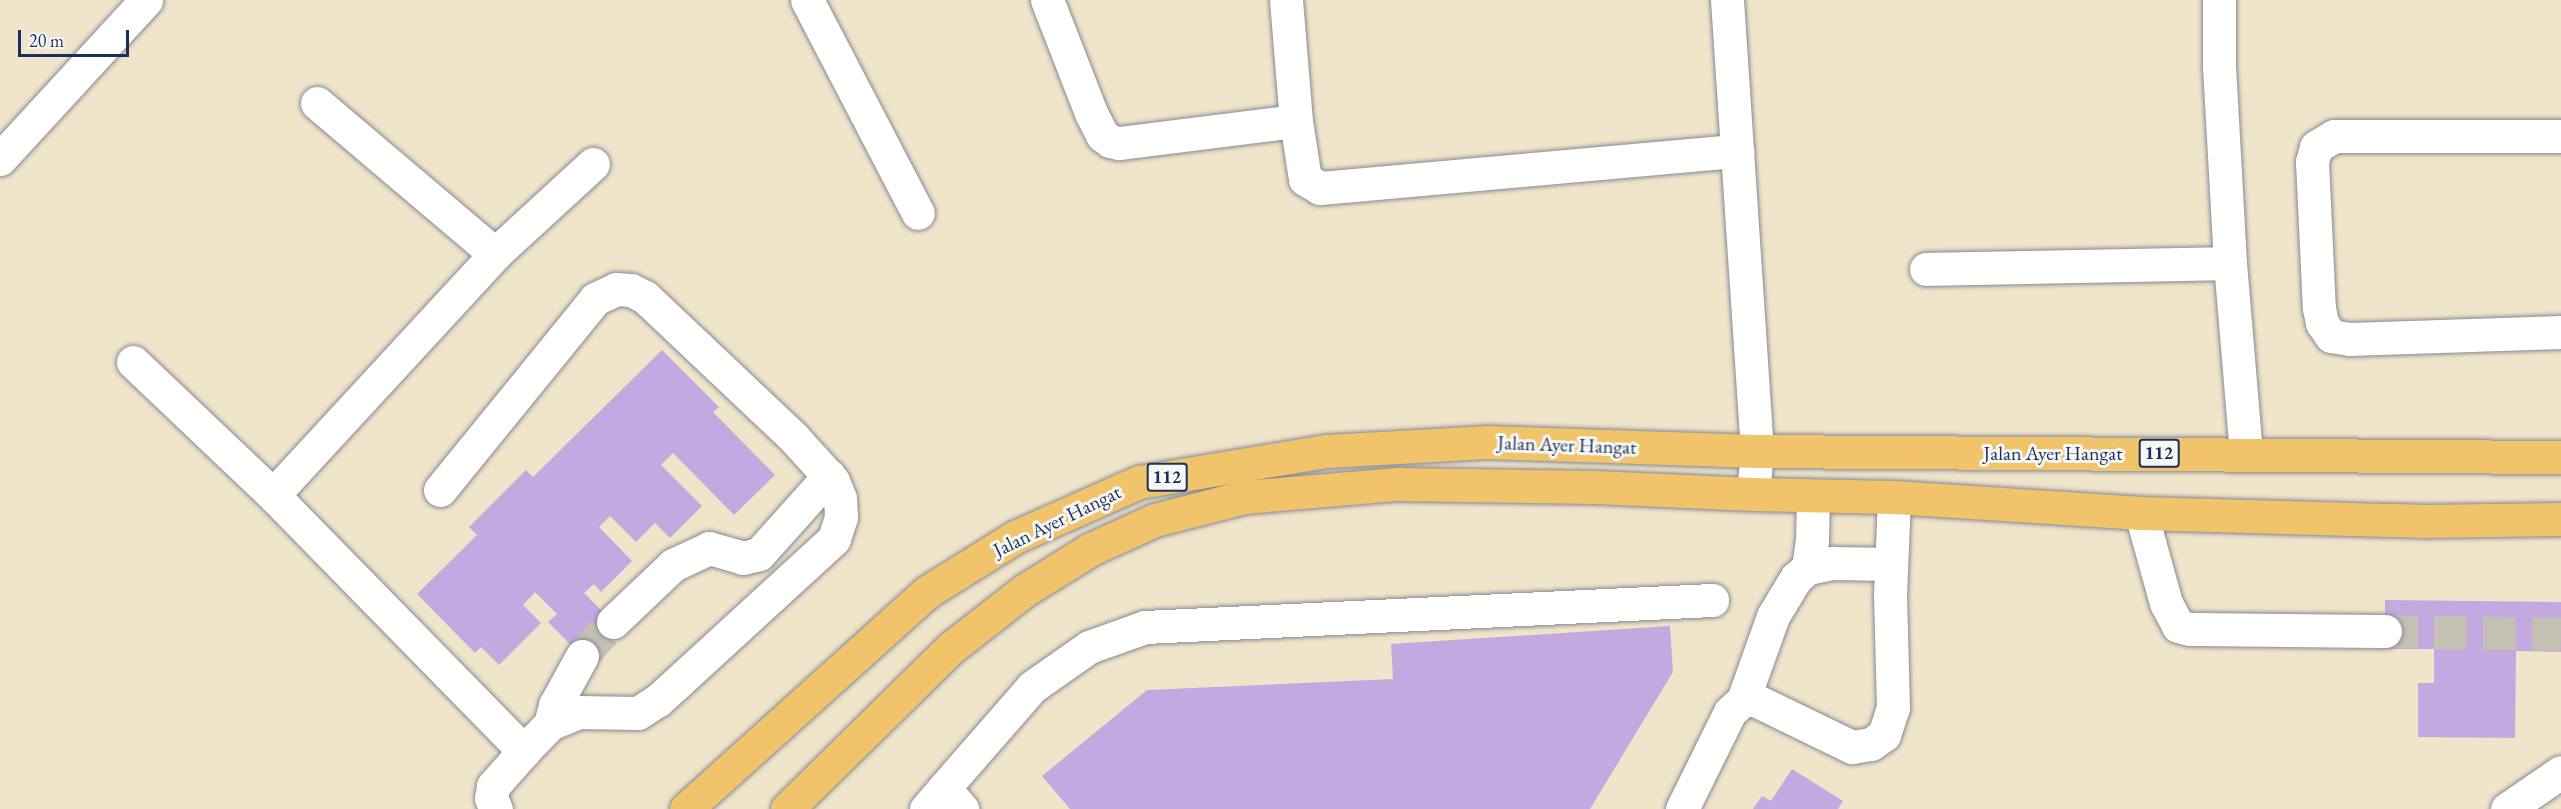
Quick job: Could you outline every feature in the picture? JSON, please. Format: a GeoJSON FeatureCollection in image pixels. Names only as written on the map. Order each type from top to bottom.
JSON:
{"type":"FeatureCollection","features":[{"type":"Feature","properties":{"kind":"main road","name":"Jalan Ayer Hangat"},"geometry":{"type":"LineString","coordinates":[[686,809],[927,592],[1015,537],[1139,482],[1327,451],[1488,442],[1757,451],[2561,457]]}},
{"type":"Feature","properties":{"kind":"main road","name":"Jalan Ayer Hangat"},"geometry":{"type":"LineString","coordinates":[[787,809],[952,647],[1044,578],[1091,549],[1155,520],[1244,497],[1397,484],[1595,486],[1754,494],[1894,497],[2141,513],[2422,521],[2561,519]]}},
{"type":"Feature","properties":{"kind":"street"},"geometry":{"type":"LineString","coordinates":[[0,159],[146,0]]}},
{"type":"Feature","properties":{"kind":"street"},"geometry":{"type":"LineString","coordinates":[[807,0],[918,213]]}},
{"type":"Feature","properties":{"kind":"street"},"geometry":{"type":"LineString","coordinates":[[1047,0],[1091,113],[1102,135],[1110,141],[1119,143],[1296,121]]}},
{"type":"Feature","properties":{"kind":"street"},"geometry":{"type":"LineString","coordinates":[[1286,0],[1296,121],[1305,179],[1320,188],[1737,151]]}},
{"type":"Feature","properties":{"kind":"street"},"geometry":{"type":"LineString","coordinates":[[1727,0],[1757,451],[1754,494]]}},
{"type":"Feature","properties":{"kind":"street"},"geometry":{"type":"LineString","coordinates":[[2219,0],[2219,66],[2230,263],[2246,454]]}},
{"type":"Feature","properties":{"kind":"street"},"geometry":{"type":"LineString","coordinates":[[316,103],[495,254]]}},
{"type":"Feature","properties":{"kind":"street"},"geometry":{"type":"LineString","coordinates":[[2561,136],[2334,136],[2316,147],[2312,162],[2319,308],[2322,324],[2331,336],[2350,339],[2561,332]]}},
{"type":"Feature","properties":{"kind":"street"},"geometry":{"type":"LineString","coordinates":[[273,495],[495,254],[593,164]]}},
{"type":"Feature","properties":{"kind":"street"},"geometry":{"type":"LineString","coordinates":[[1926,269],[2230,263]]}},
{"type":"Feature","properties":{"kind":"street"},"geometry":{"type":"LineString","coordinates":[[440,490],[595,299],[616,289],[631,290],[645,297],[794,438],[833,481],[842,509],[834,539],[658,700],[638,713],[579,712],[550,724],[493,786],[491,798],[496,809]]}},
{"type":"Feature","properties":{"kind":"street"},"geometry":{"type":"LineString","coordinates":[[133,362],[273,495],[524,751]]}},
{"type":"Feature","properties":{"kind":"street"},"geometry":{"type":"LineString","coordinates":[[613,622],[673,565],[709,548],[743,558],[759,554],[829,476]]}},
{"type":"Feature","properties":{"kind":"street"},"geometry":{"type":"LineString","coordinates":[[1808,568],[1812,541],[1813,496]]}},
{"type":"Feature","properties":{"kind":"street"},"geometry":{"type":"LineString","coordinates":[[1743,700],[1755,700],[1852,747],[1871,744],[1884,735],[1893,708],[1891,564],[1894,497]]}},
{"type":"Feature","properties":{"kind":"street"},"geometry":{"type":"LineString","coordinates":[[2141,513],[2166,603],[2178,626],[2190,629],[2385,631]]}},
{"type":"Feature","properties":{"kind":"street"},"geometry":{"type":"LineString","coordinates":[[1682,809],[1730,712],[1743,700],[1773,616],[1796,578],[1808,568],[1832,563],[1891,564]]}},
{"type":"Feature","properties":{"kind":"street"},"geometry":{"type":"LineString","coordinates":[[944,802],[1032,687],[1089,647],[1145,627],[1712,600]]}},
{"type":"Feature","properties":{"kind":"street"},"geometry":{"type":"LineString","coordinates":[[550,724],[558,697],[582,656]]}},
{"type":"Feature","properties":{"kind":"street"},"geometry":{"type":"LineString","coordinates":[[2506,809],[2561,772]]}},
{"type":"Feature","properties":{"kind":"building"},"geometry":{"type":"Polygon","coordinates":[[[662,350],[719,407],[713,412],[775,475],[734,515],[673,453],[661,465],[702,506],[670,538],[655,523],[636,542],[610,516],[599,527],[632,561],[601,592],[594,584],[584,593],[619,628],[586,660],[548,622],[557,614],[535,592],[523,605],[541,623],[499,665],[481,647],[475,653],[417,594],[477,535],[469,527],[526,470],[533,477],[662,350]]]}},
{"type":"Feature","properties":{"kind":"building"},"geometry":{"type":"Polygon","coordinates":[[[2385,600],[2561,602],[2561,652],[2516,651],[2515,738],[2418,737],[2418,683],[2434,683],[2434,649],[2385,649],[2385,600]]]}},
{"type":"Feature","properties":{"kind":"building"},"geometry":{"type":"Polygon","coordinates":[[[1670,626],[1673,672],[1590,809],[1070,809],[1042,776],[1147,690],[1393,679],[1391,644],[1670,626]]]}},
{"type":"Feature","properties":{"kind":"building"},"geometry":{"type":"Polygon","coordinates":[[[1792,769],[1843,801],[1838,809],[1753,809],[1762,796],[1771,801],[1792,769]]]}},
{"type":"Feature","properties":{"kind":"tunnel"},"geometry":{"type":"LineString","coordinates":[[582,656],[613,622]]}},
{"type":"Feature","properties":{"kind":"tunnel"},"geometry":{"type":"LineString","coordinates":[[2385,631],[2561,634]]}}]}
